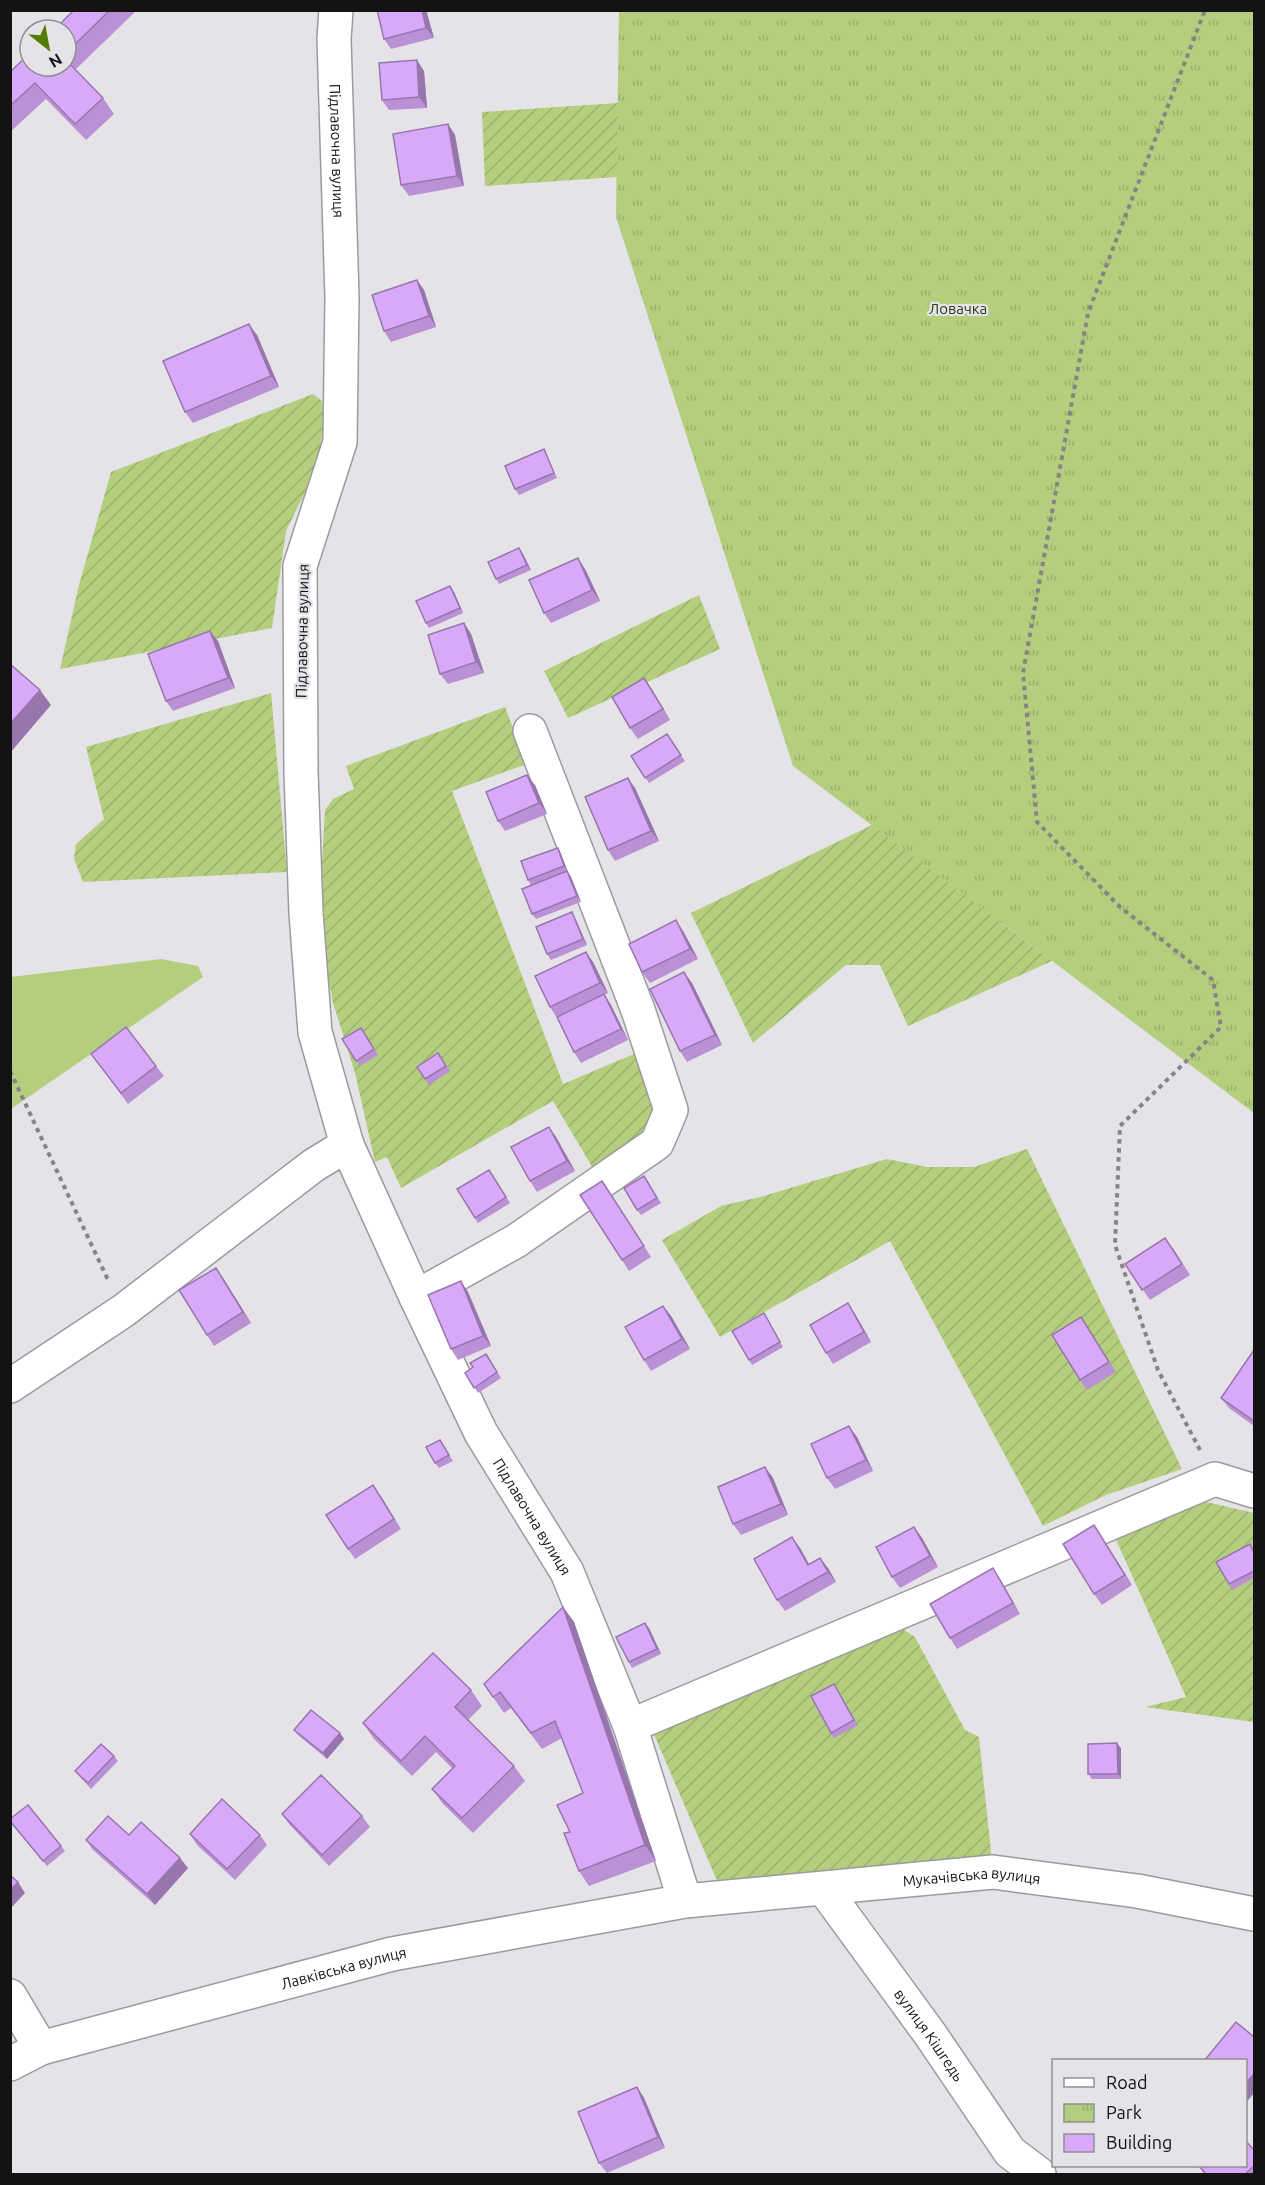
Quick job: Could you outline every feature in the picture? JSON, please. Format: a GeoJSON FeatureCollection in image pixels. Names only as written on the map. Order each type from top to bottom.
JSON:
{"type":"FeatureCollection","features":[{"type":"Feature","properties":{"kind":"street","name":"Підлавочна вулиця"},"geometry":{"type":"LineString","coordinates":[[336,10],[334,39],[342,297],[340,442],[300,566],[301,772],[306,914],[315,1032],[347,1145],[416,1297],[481,1433],[567,1572],[630,1726],[685,1901]]}},
{"type":"Feature","properties":{"kind":"street"},"geometry":{"type":"LineString","coordinates":[[416,1297],[516,1241],[657,1143],[671,1110],[638,1010],[530,731]]}},
{"type":"Feature","properties":{"kind":"street"},"geometry":{"type":"LineString","coordinates":[[10,1386],[123,1311],[314,1165],[347,1145]]}},
{"type":"Feature","properties":{"kind":"street"},"geometry":{"type":"LineString","coordinates":[[630,1726],[1215,1479],[1254,1491]]}},
{"type":"Feature","properties":{"kind":"street","name":"Мукачівська вулиця"},"geometry":{"type":"LineString","coordinates":[[685,1901],[993,1872],[1137,1891],[1254,1914]]}},
{"type":"Feature","properties":{"kind":"street","name":"вулиця Кішгедь"},"geometry":{"type":"LineString","coordinates":[[824,1889],[930,2034],[1007,2163],[1039,2175]]}},
{"type":"Feature","properties":{"kind":"street","name":"Лавківська вулиця"},"geometry":{"type":"LineString","coordinates":[[10,2064],[41,2048],[392,1954],[685,1901]]}},
{"type":"Feature","properties":{"kind":"street"},"geometry":{"type":"LineString","coordinates":[[10,1996],[41,2048]]}},
{"type":"Feature","properties":{"kind":"path"},"geometry":{"type":"LineString","coordinates":[[1205,10],[1088,313],[1023,673],[1037,822],[1120,907],[1213,980],[1221,1027],[1120,1126],[1115,1245],[1158,1370],[1215,1479]]}},
{"type":"Feature","properties":{"kind":"path"},"geometry":{"type":"LineString","coordinates":[[10,1071],[123,1311]]}},
{"type":"Feature","properties":{"kind":"green space","name":"Ловачка"},"geometry":{"type":"Polygon","coordinates":[[[619,11],[1254,11],[1254,1113],[793,766],[616,217],[619,11]]]}},
{"type":"Feature","properties":{"kind":"green space"},"geometry":{"type":"Polygon","coordinates":[[[618,103],[617,177],[485,186],[482,112],[618,103]]]}},
{"type":"Feature","properties":{"kind":"green space"},"geometry":{"type":"Polygon","coordinates":[[[313,394],[322,401],[324,426],[316,470],[286,531],[272,628],[60,669],[79,585],[111,472],[313,394]]]}},
{"type":"Feature","properties":{"kind":"green space"},"geometry":{"type":"Polygon","coordinates":[[[699,595],[720,649],[568,718],[544,671],[699,595]]]}},
{"type":"Feature","properties":{"kind":"green space"},"geometry":{"type":"Polygon","coordinates":[[[271,693],[287,872],[83,882],[74,859],[76,844],[104,819],[86,747],[271,693]]]}},
{"type":"Feature","properties":{"kind":"green space"},"geometry":{"type":"Polygon","coordinates":[[[505,707],[527,764],[452,791],[563,1084],[641,1051],[659,1113],[643,1134],[594,1170],[553,1101],[401,1188],[387,1157],[375,1162],[355,1073],[333,1003],[324,956],[320,897],[325,810],[333,799],[354,789],[346,766],[505,707]]]}},
{"type":"Feature","properties":{"kind":"green space"},"geometry":{"type":"Polygon","coordinates":[[[872,825],[1052,961],[908,1026],[880,965],[846,965],[753,1043],[691,913],[872,825]]]}},
{"type":"Feature","properties":{"kind":"green space"},"geometry":{"type":"Polygon","coordinates":[[[161,959],[198,966],[203,977],[11,1109],[11,977],[161,959]]]}},
{"type":"Feature","properties":{"kind":"green space"},"geometry":{"type":"Polygon","coordinates":[[[1027,1149],[1182,1469],[1106,1495],[1043,1526],[890,1241],[720,1337],[662,1240],[721,1206],[760,1197],[887,1159],[927,1167],[974,1167],[1027,1149]]]}},
{"type":"Feature","properties":{"kind":"green space"},"geometry":{"type":"Polygon","coordinates":[[[1198,1500],[1254,1513],[1254,1722],[1145,1707],[1186,1697],[1114,1535],[1198,1500]]]}},
{"type":"Feature","properties":{"kind":"green space"},"geometry":{"type":"Polygon","coordinates":[[[893,1623],[915,1637],[965,1730],[979,1737],[992,1861],[719,1885],[652,1730],[893,1623]]]}},
{"type":"Feature","properties":{"kind":"building"},"geometry":{"type":"Polygon","coordinates":[[[74,10],[110,10],[78,41],[78,18],[66,18],[74,10]]]}},
{"type":"Feature","properties":{"kind":"building"},"geometry":{"type":"Polygon","coordinates":[[[377,10],[422,10],[426,28],[384,39],[377,10]]]}},
{"type":"Feature","properties":{"kind":"building"},"geometry":{"type":"Polygon","coordinates":[[[417,60],[419,97],[382,100],[379,63],[417,60]]]}},
{"type":"Feature","properties":{"kind":"building"},"geometry":{"type":"Polygon","coordinates":[[[18,64],[18,78],[78,78],[78,72],[103,98],[75,124],[35,83],[10,106],[10,72],[18,64]]]}},
{"type":"Feature","properties":{"kind":"building"},"geometry":{"type":"Polygon","coordinates":[[[448,124],[457,176],[401,185],[393,134],[448,124]]]}},
{"type":"Feature","properties":{"kind":"building"},"geometry":{"type":"Polygon","coordinates":[[[417,280],[429,316],[384,331],[372,295],[417,280]]]}},
{"type":"Feature","properties":{"kind":"building"},"geometry":{"type":"Polygon","coordinates":[[[249,324],[271,376],[185,412],[163,361],[249,324]]]}},
{"type":"Feature","properties":{"kind":"building"},"geometry":{"type":"Polygon","coordinates":[[[544,449],[554,473],[515,489],[505,466],[544,449]]]}},
{"type":"Feature","properties":{"kind":"building"},"geometry":{"type":"Polygon","coordinates":[[[519,548],[527,565],[496,579],[488,562],[519,548]]]}},
{"type":"Feature","properties":{"kind":"building"},"geometry":{"type":"Polygon","coordinates":[[[578,558],[592,590],[544,613],[529,580],[578,558]]]}},
{"type":"Feature","properties":{"kind":"building"},"geometry":{"type":"Polygon","coordinates":[[[450,586],[460,608],[426,623],[416,601],[450,586]]]}},
{"type":"Feature","properties":{"kind":"building"},"geometry":{"type":"Polygon","coordinates":[[[464,623],[476,662],[440,674],[428,635],[464,623]]]}},
{"type":"Feature","properties":{"kind":"building"},"geometry":{"type":"Polygon","coordinates":[[[210,631],[228,678],[166,701],[148,654],[210,631]]]}},
{"type":"Feature","properties":{"kind":"building"},"geometry":{"type":"Polygon","coordinates":[[[10,664],[40,690],[10,724],[10,664]]]}},
{"type":"Feature","properties":{"kind":"building"},"geometry":{"type":"Polygon","coordinates":[[[644,678],[663,709],[630,728],[612,697],[644,678]]]}},
{"type":"Feature","properties":{"kind":"building"},"geometry":{"type":"Polygon","coordinates":[[[667,734],[681,755],[645,778],[631,756],[667,734]]]}},
{"type":"Feature","properties":{"kind":"building"},"geometry":{"type":"Polygon","coordinates":[[[527,775],[539,803],[498,821],[486,792],[527,775]]]}},
{"type":"Feature","properties":{"kind":"building"},"geometry":{"type":"Polygon","coordinates":[[[628,778],[651,831],[608,850],[585,797],[628,778]]]}},
{"type":"Feature","properties":{"kind":"building"},"geometry":{"type":"Polygon","coordinates":[[[558,848],[564,866],[528,880],[521,861],[558,848]]]}},
{"type":"Feature","properties":{"kind":"building"},"geometry":{"type":"Polygon","coordinates":[[[567,871],[577,896],[532,914],[522,889],[567,871]]]}},
{"type":"Feature","properties":{"kind":"building"},"geometry":{"type":"Polygon","coordinates":[[[572,912],[583,939],[547,954],[536,927],[572,912]]]}},
{"type":"Feature","properties":{"kind":"building"},"geometry":{"type":"Polygon","coordinates":[[[676,920],[690,949],[642,972],[629,944],[676,920]]]}},
{"type":"Feature","properties":{"kind":"building"},"geometry":{"type":"Polygon","coordinates":[[[586,952],[600,983],[550,1007],[535,976],[586,952]]]}},
{"type":"Feature","properties":{"kind":"building"},"geometry":{"type":"Polygon","coordinates":[[[684,972],[715,1035],[680,1051],[650,989],[684,972]]]}},
{"type":"Feature","properties":{"kind":"building"},"geometry":{"type":"Polygon","coordinates":[[[604,994],[621,1029],[574,1052],[557,1017],[604,994]]]}},
{"type":"Feature","properties":{"kind":"building"},"geometry":{"type":"Polygon","coordinates":[[[126,1027],[156,1066],[121,1093],[91,1054],[126,1027]]]}},
{"type":"Feature","properties":{"kind":"building"},"geometry":{"type":"Polygon","coordinates":[[[361,1028],[374,1049],[356,1061],[342,1039],[361,1028]]]}},
{"type":"Feature","properties":{"kind":"building"},"geometry":{"type":"Polygon","coordinates":[[[438,1053],[446,1066],[425,1079],[417,1067],[438,1053]]]}},
{"type":"Feature","properties":{"kind":"building"},"geometry":{"type":"Polygon","coordinates":[[[549,1127],[567,1161],[530,1181],[511,1147],[549,1127]]]}},
{"type":"Feature","properties":{"kind":"building"},"geometry":{"type":"Polygon","coordinates":[[[489,1170],[506,1197],[475,1218],[457,1189],[489,1170]]]}},
{"type":"Feature","properties":{"kind":"building"},"geometry":{"type":"Polygon","coordinates":[[[644,1176],[657,1198],[637,1210],[624,1188],[644,1176]]]}},
{"type":"Feature","properties":{"kind":"building"},"geometry":{"type":"Polygon","coordinates":[[[602,1181],[644,1246],[622,1260],[580,1195],[602,1181]]]}},
{"type":"Feature","properties":{"kind":"building"},"geometry":{"type":"Polygon","coordinates":[[[1165,1238],[1182,1264],[1142,1290],[1125,1264],[1165,1238]]]}},
{"type":"Feature","properties":{"kind":"building"},"geometry":{"type":"Polygon","coordinates":[[[216,1268],[243,1312],[207,1335],[179,1290],[216,1268]]]}},
{"type":"Feature","properties":{"kind":"building"},"geometry":{"type":"Polygon","coordinates":[[[461,1281],[483,1336],[451,1349],[428,1295],[461,1281]]]}},
{"type":"Feature","properties":{"kind":"building"},"geometry":{"type":"Polygon","coordinates":[[[848,1303],[864,1332],[826,1353],[810,1325],[848,1303]]]}},
{"type":"Feature","properties":{"kind":"building"},"geometry":{"type":"Polygon","coordinates":[[[663,1306],[682,1339],[644,1360],[625,1327],[663,1306]]]}},
{"type":"Feature","properties":{"kind":"building"},"geometry":{"type":"Polygon","coordinates":[[[764,1313],[780,1342],[749,1360],[732,1331],[764,1313]]]}},
{"type":"Feature","properties":{"kind":"building"},"geometry":{"type":"Polygon","coordinates":[[[1081,1317],[1109,1362],[1080,1380],[1052,1335],[1081,1317]]]}},
{"type":"Feature","properties":{"kind":"building"},"geometry":{"type":"Polygon","coordinates":[[[1254,1350],[1254,1421],[1221,1398],[1254,1350]]]}},
{"type":"Feature","properties":{"kind":"building"},"geometry":{"type":"Polygon","coordinates":[[[486,1354],[497,1372],[474,1388],[465,1373],[473,1367],[470,1363],[486,1354]]]}},
{"type":"Feature","properties":{"kind":"building"},"geometry":{"type":"Polygon","coordinates":[[[849,1426],[866,1460],[827,1478],[811,1444],[849,1426]]]}},
{"type":"Feature","properties":{"kind":"building"},"geometry":{"type":"Polygon","coordinates":[[[440,1440],[449,1455],[435,1463],[426,1447],[440,1440]]]}},
{"type":"Feature","properties":{"kind":"building"},"geometry":{"type":"Polygon","coordinates":[[[765,1467],[781,1504],[733,1524],[718,1487],[765,1467]]]}},
{"type":"Feature","properties":{"kind":"building"},"geometry":{"type":"Polygon","coordinates":[[[373,1485],[394,1519],[348,1549],[326,1515],[373,1485]]]}},
{"type":"Feature","properties":{"kind":"building"},"geometry":{"type":"Polygon","coordinates":[[[1094,1525],[1125,1575],[1094,1594],[1063,1544],[1094,1525]]]}},
{"type":"Feature","properties":{"kind":"building"},"geometry":{"type":"Polygon","coordinates":[[[914,1527],[930,1556],[892,1577],[876,1547],[914,1527]]]}},
{"type":"Feature","properties":{"kind":"building"},"geometry":{"type":"Polygon","coordinates":[[[792,1537],[808,1565],[820,1558],[828,1572],[777,1600],[754,1559],[792,1537]]]}},
{"type":"Feature","properties":{"kind":"building"},"geometry":{"type":"Polygon","coordinates":[[[1250,1544],[1254,1553],[1254,1571],[1229,1584],[1216,1562],[1250,1544]]]}},
{"type":"Feature","properties":{"kind":"building"},"geometry":{"type":"Polygon","coordinates":[[[993,1568],[1013,1603],[950,1638],[930,1604],[993,1568]]]}},
{"type":"Feature","properties":{"kind":"building"},"geometry":{"type":"Polygon","coordinates":[[[563,1607],[645,1845],[579,1871],[564,1833],[570,1832],[557,1805],[583,1793],[555,1721],[531,1733],[500,1692],[493,1697],[484,1684],[563,1607]]]}},
{"type":"Feature","properties":{"kind":"building"},"geometry":{"type":"Polygon","coordinates":[[[645,1623],[657,1649],[629,1662],[616,1637],[645,1623]]]}},
{"type":"Feature","properties":{"kind":"building"},"geometry":{"type":"Polygon","coordinates":[[[433,1653],[471,1690],[455,1707],[514,1766],[462,1818],[432,1789],[455,1766],[425,1736],[401,1761],[363,1723],[433,1653]]]}},
{"type":"Feature","properties":{"kind":"building"},"geometry":{"type":"Polygon","coordinates":[[[834,1684],[854,1720],[831,1733],[811,1696],[834,1684]]]}},
{"type":"Feature","properties":{"kind":"building"},"geometry":{"type":"Polygon","coordinates":[[[311,1710],[340,1733],[323,1753],[294,1730],[311,1710]]]}},
{"type":"Feature","properties":{"kind":"building"},"geometry":{"type":"Polygon","coordinates":[[[1117,1743],[1118,1774],[1088,1774],[1088,1744],[1117,1743]]]}},
{"type":"Feature","properties":{"kind":"building"},"geometry":{"type":"Polygon","coordinates":[[[101,1744],[114,1756],[88,1783],[75,1771],[101,1744]]]}},
{"type":"Feature","properties":{"kind":"building"},"geometry":{"type":"Polygon","coordinates":[[[321,1775],[362,1816],[322,1855],[282,1814],[321,1775]]]}},
{"type":"Feature","properties":{"kind":"building"},"geometry":{"type":"Polygon","coordinates":[[[222,1799],[260,1835],[227,1869],[190,1834],[222,1799]]]}},
{"type":"Feature","properties":{"kind":"building"},"geometry":{"type":"Polygon","coordinates":[[[28,1805],[61,1846],[43,1861],[10,1821],[28,1805]]]}},
{"type":"Feature","properties":{"kind":"building"},"geometry":{"type":"Polygon","coordinates":[[[108,1816],[129,1835],[141,1822],[180,1858],[147,1894],[86,1840],[108,1816]]]}},
{"type":"Feature","properties":{"kind":"building"},"geometry":{"type":"Polygon","coordinates":[[[10,1875],[18,1882],[10,1890],[10,1875]]]}},
{"type":"Feature","properties":{"kind":"building"},"geometry":{"type":"Polygon","coordinates":[[[1236,2022],[1254,2037],[1254,2074],[1247,2082],[1247,2059],[1206,2059],[1236,2022]]]}},
{"type":"Feature","properties":{"kind":"building"},"geometry":{"type":"Polygon","coordinates":[[[637,2087],[658,2137],[599,2163],[578,2112],[637,2087]]]}},
{"type":"Feature","properties":{"kind":"building"},"geometry":{"type":"Polygon","coordinates":[[[1247,2142],[1254,2150],[1254,2166],[1244,2175],[1207,2175],[1200,2167],[1247,2167],[1247,2142]]]}}]}
